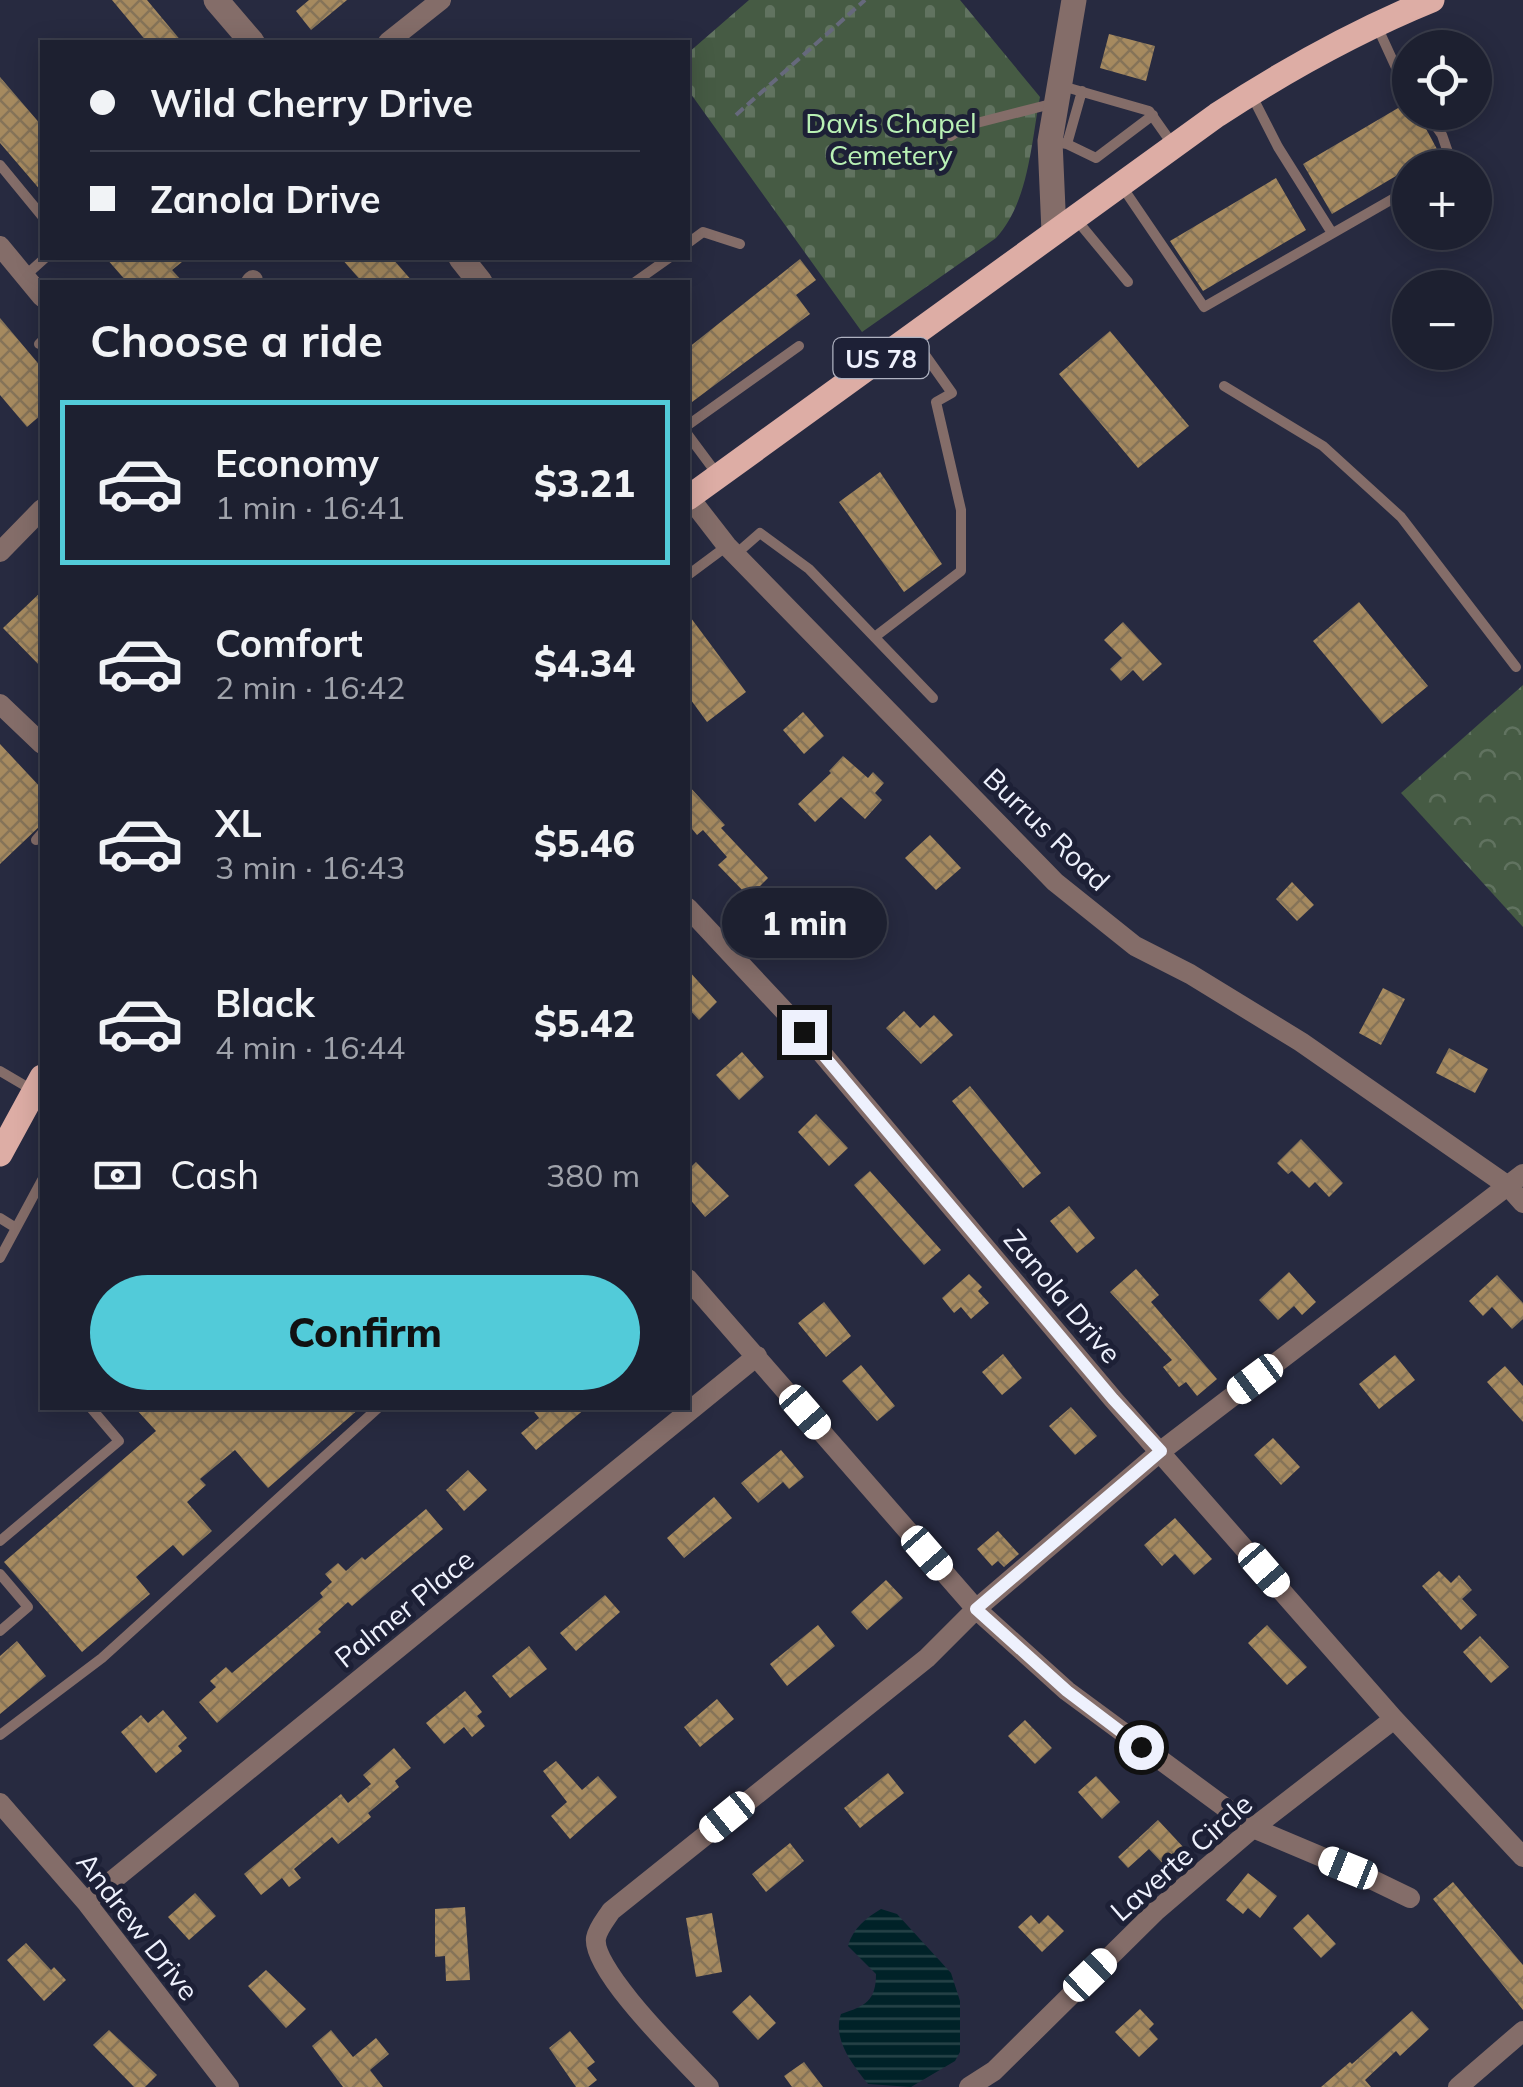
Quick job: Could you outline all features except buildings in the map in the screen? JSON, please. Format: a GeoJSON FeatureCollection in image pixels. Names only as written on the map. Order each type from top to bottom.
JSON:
{"type":"FeatureCollection","features":[{"type":"Feature","properties":{"kind":"main road","name":"US 78"},"geometry":{"type":"LineString","coordinates":[[690,496],[1250,94],[1376,23],[1432,0]]}},
{"type":"Feature","properties":{"kind":"main road"},"geometry":{"type":"LineString","coordinates":[[0,1154],[39,1084]]}},
{"type":"Feature","properties":{"kind":"street"},"geometry":{"type":"LineString","coordinates":[[216,0],[250,40]]}},
{"type":"Feature","properties":{"kind":"street"},"geometry":{"type":"LineString","coordinates":[[390,40],[440,0]]}},
{"type":"Feature","properties":{"kind":"street"},"geometry":{"type":"LineString","coordinates":[[1064,225],[1059,142],[1068,6]]}},
{"type":"Feature","properties":{"kind":"street"},"geometry":{"type":"LineString","coordinates":[[0,246],[40,295]]}},
{"type":"Feature","properties":{"kind":"street"},"geometry":{"type":"LineString","coordinates":[[463,260],[478,280]]}},
{"type":"Feature","properties":{"kind":"street","name":"Burrus Road"},"geometry":{"type":"LineString","coordinates":[[690,499],[732,550],[1055,882],[1135,946],[1190,974],[1302,1042],[1475,1163],[1516,1180],[1523,1203]]}},
{"type":"Feature","properties":{"kind":"street"},"geometry":{"type":"LineString","coordinates":[[0,552],[40,511]]}},
{"type":"Feature","properties":{"kind":"street"},"geometry":{"type":"LineString","coordinates":[[0,704],[40,742]]}},
{"type":"Feature","properties":{"kind":"street","name":"Zanola Drive"},"geometry":{"type":"LineString","coordinates":[[690,910],[804,1032],[1113,1399],[1394,1719],[1523,1857]]}},
{"type":"Feature","properties":{"kind":"street"},"geometry":{"type":"LineString","coordinates":[[709,2087],[618,1986],[599,1959],[596,1940],[612,1911],[926,1658],[976,1609],[1161,1451],[1516,1180]]}},
{"type":"Feature","properties":{"kind":"street"},"geometry":{"type":"LineString","coordinates":[[690,1281],[976,1609],[1067,1691],[1253,1828],[1410,1898]]}},
{"type":"Feature","properties":{"kind":"street","name":"Palmer Place"},"geometry":{"type":"LineString","coordinates":[[86,1902],[757,1356]]}},
{"type":"Feature","properties":{"kind":"street","name":"Laverte Circle"},"geometry":{"type":"LineString","coordinates":[[969,2087],[994,2071],[1156,1911],[1253,1828],[1394,1719]]}},
{"type":"Feature","properties":{"kind":"street","name":"Andrew Drive"},"geometry":{"type":"LineString","coordinates":[[0,1802],[86,1902],[220,2083]]}},
{"type":"Feature","properties":{"kind":"street"},"geometry":{"type":"LineString","coordinates":[[1458,2087],[1523,2032]]}},
{"type":"Feature","properties":{"kind":"lane"},"geometry":{"type":"LineString","coordinates":[[1376,23],[1392,59]]}},
{"type":"Feature","properties":{"kind":"lane"},"geometry":{"type":"LineString","coordinates":[[950,136],[1062,84],[1149,111],[1174,146]]}},
{"type":"Feature","properties":{"kind":"lane"},"geometry":{"type":"LineString","coordinates":[[1250,94],[1332,233]]}},
{"type":"Feature","properties":{"kind":"lane"},"geometry":{"type":"LineString","coordinates":[[1059,142],[1096,158],[1152,116]]}},
{"type":"Feature","properties":{"kind":"lane"},"geometry":{"type":"LineString","coordinates":[[0,165],[40,214]]}},
{"type":"Feature","properties":{"kind":"lane"},"geometry":{"type":"LineString","coordinates":[[1121,184],[1204,307],[1392,198]]}},
{"type":"Feature","properties":{"kind":"lane"},"geometry":{"type":"LineString","coordinates":[[1064,225],[1128,282]]}},
{"type":"Feature","properties":{"kind":"lane"},"geometry":{"type":"LineString","coordinates":[[690,242],[703,232],[740,244]]}},
{"type":"Feature","properties":{"kind":"lane"},"geometry":{"type":"LineString","coordinates":[[25,276],[43,260]]}},
{"type":"Feature","properties":{"kind":"lane"},"geometry":{"type":"LineString","coordinates":[[638,280],[665,260]]}},
{"type":"Feature","properties":{"kind":"lane"},"geometry":{"type":"LineString","coordinates":[[876,636],[960,571],[961,510],[936,402],[952,392],[911,336]]}},
{"type":"Feature","properties":{"kind":"lane"},"geometry":{"type":"LineString","coordinates":[[690,425],[799,346]]}},
{"type":"Feature","properties":{"kind":"lane"},"geometry":{"type":"LineString","coordinates":[[1224,386],[1323,446],[1401,516],[1516,667]]}},
{"type":"Feature","properties":{"kind":"lane"},"geometry":{"type":"LineString","coordinates":[[690,438],[718,476]]}},
{"type":"Feature","properties":{"kind":"lane"},"geometry":{"type":"LineString","coordinates":[[690,574],[760,533],[810,569],[933,698]]}},
{"type":"Feature","properties":{"kind":"lane"},"geometry":{"type":"LineString","coordinates":[[0,1071],[39,1084]]}},
{"type":"Feature","properties":{"kind":"lane"},"geometry":{"type":"LineString","coordinates":[[0,1258],[40,1184]]}},
{"type":"Feature","properties":{"kind":"lane"},"geometry":{"type":"LineString","coordinates":[[0,1218],[16,1228]]}},
{"type":"Feature","properties":{"kind":"lane"},"geometry":{"type":"LineString","coordinates":[[0,1541],[119,1441],[93,1410]]}},
{"type":"Feature","properties":{"kind":"lane"},"geometry":{"type":"LineString","coordinates":[[0,1734],[102,1658],[376,1410]]}},
{"type":"Feature","properties":{"kind":"lane"},"geometry":{"type":"LineString","coordinates":[[0,1574],[28,1606],[0,1631]]}},
{"type":"Feature","properties":{"kind":"path"},"geometry":{"type":"LineString","coordinates":[[736,115],[865,0]]}},
{"type":"Feature","properties":{"kind":"green space","name":"Davis Chapel Cemetery"},"geometry":{"type":"Polygon","coordinates":[[[749,0],[960,0],[1040,97],[1027,171],[1016,207],[996,238],[862,332],[690,93],[690,51],[749,0]]]}},
{"type":"Feature","properties":{"kind":"green space"},"geometry":{"type":"Polygon","coordinates":[[[1523,685],[1523,927],[1401,793],[1523,685]]]}},
{"type":"Feature","properties":{"kind":"shaded area"},"geometry":{"type":"Polygon","coordinates":[[[881,1909],[897,1914],[951,1973],[960,2001],[960,2052],[955,2061],[911,2087],[868,2084],[856,2069],[839,2033],[841,2014],[868,2001],[874,1991],[876,1974],[848,1946],[861,1924],[881,1909]]]}},
{"type":"Feature","properties":{"kind":"route"},"geometry":{"type":"LineString","coordinates":[[804,1032],[1161,1451],[976,1609],[1067,1691],[1141,1747]]}}]}
